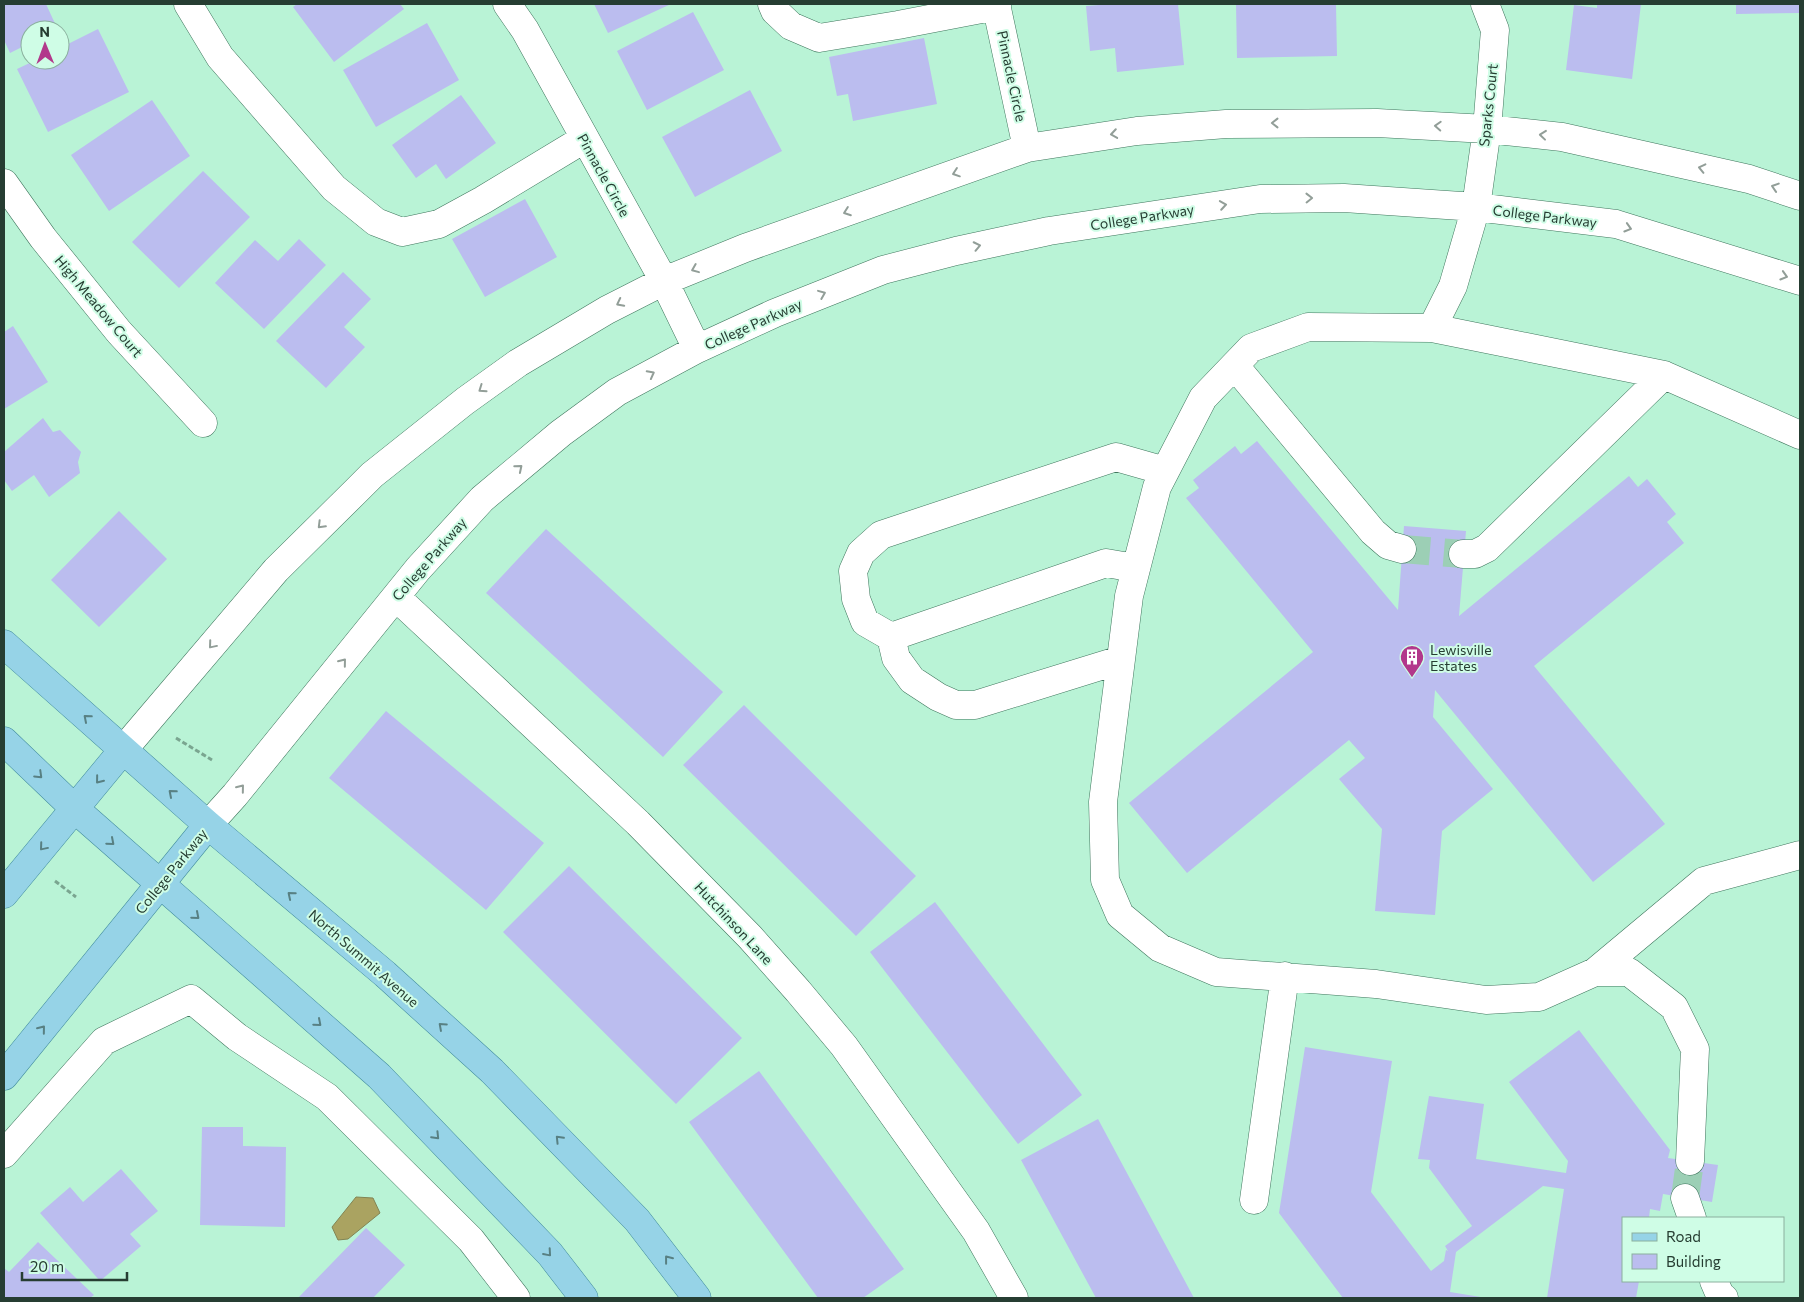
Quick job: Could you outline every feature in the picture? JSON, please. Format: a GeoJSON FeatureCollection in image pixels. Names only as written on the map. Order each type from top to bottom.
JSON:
{"type":"FeatureCollection","features":[{"type":"Feature","properties":{"kind":"main road","name":"North Summit Avenue"},"geometry":{"type":"LineString","coordinates":[[4,644],[208,825],[385,974],[492,1071],[637,1220],[697,1298]]}},
{"type":"Feature","properties":{"kind":"main road"},"geometry":{"type":"LineString","coordinates":[[4,741],[75,810],[379,1076],[550,1254],[584,1298]]}},
{"type":"Feature","properties":{"kind":"main road"},"geometry":{"type":"LineString","coordinates":[[4,894],[123,750]]}},
{"type":"Feature","properties":{"kind":"main road","name":"College Parkway"},"geometry":{"type":"LineString","coordinates":[[4,1076],[208,825]]}},
{"type":"Feature","properties":{"kind":"street"},"geometry":{"type":"LineString","coordinates":[[188,4],[220,57],[334,188],[376,222],[402,232],[438,224],[483,200],[584,139]]}},
{"type":"Feature","properties":{"kind":"street","name":"Pinnacle Circle"},"geometry":{"type":"LineString","coordinates":[[508,4],[525,30],[664,281],[697,349]]}},
{"type":"Feature","properties":{"kind":"street"},"geometry":{"type":"LineString","coordinates":[[772,4],[775,11],[791,26],[819,38],[997,5]]}},
{"type":"Feature","properties":{"kind":"street","name":"Sparks Court"},"geometry":{"type":"LineString","coordinates":[[1432,328],[1453,286],[1476,207],[1487,128],[1495,30],[1485,4]]}},
{"type":"Feature","properties":{"kind":"street","name":"Pinnacle Circle"},"geometry":{"type":"LineString","coordinates":[[997,5],[1027,148]]}},
{"type":"Feature","properties":{"kind":"street"},"geometry":{"type":"LineString","coordinates":[[123,750],[276,570],[372,475],[465,401],[518,363],[607,310],[664,281],[745,248],[1027,148],[1137,131],[1226,124],[1377,123],[1487,128],[1562,137],[1749,179],[1800,196]]}},
{"type":"Feature","properties":{"kind":"street","name":"High Meadow Court"},"geometry":{"type":"LineString","coordinates":[[4,183],[43,238],[119,332],[203,423]]}},
{"type":"Feature","properties":{"kind":"street","name":"College Parkway"},"geometry":{"type":"LineString","coordinates":[[208,825],[235,795],[418,569],[482,499],[561,433],[617,392],[697,349],[775,313],[883,270],[956,251],[1049,231],[1260,199],[1344,198],[1476,207],[1616,224],[1800,281]]}},
{"type":"Feature","properties":{"kind":"street"},"geometry":{"type":"LineString","coordinates":[[1800,435],[1664,375],[1432,328],[1308,327],[1251,348],[1203,398],[1157,487],[1129,596],[1103,802],[1104,880],[1120,915],[1160,948],[1216,972],[1376,984],[1486,1000],[1539,997],[1595,972],[1704,881],[1800,855]]}},
{"type":"Feature","properties":{"kind":"street"},"geometry":{"type":"LineString","coordinates":[[1235,366],[1373,532],[1388,545],[1402,549]]}},
{"type":"Feature","properties":{"kind":"street"},"geometry":{"type":"LineString","coordinates":[[1464,554],[1475,554],[1487,548],[1664,375]]}},
{"type":"Feature","properties":{"kind":"street"},"geometry":{"type":"LineString","coordinates":[[1120,660],[975,706],[956,705],[938,697],[912,680],[896,658],[891,637],[865,622],[856,599],[853,571],[861,553],[881,535],[1116,457],[1165,471]]}},
{"type":"Feature","properties":{"kind":"street"},"geometry":{"type":"LineString","coordinates":[[891,637],[1106,563],[1136,568]]}},
{"type":"Feature","properties":{"kind":"street","name":"Hutchinson Lane"},"geometry":{"type":"LineString","coordinates":[[396,597],[638,823],[750,937],[780,971],[844,1046],[976,1231],[1014,1298]]}},
{"type":"Feature","properties":{"kind":"street"},"geometry":{"type":"LineString","coordinates":[[1595,972],[1629,972],[1674,1006],[1695,1049],[1690,1161]]}},
{"type":"Feature","properties":{"kind":"street"},"geometry":{"type":"LineString","coordinates":[[1254,1200],[1285,976]]}},
{"type":"Feature","properties":{"kind":"street"},"geometry":{"type":"LineString","coordinates":[[4,1154],[104,1041],[191,999],[237,1037],[327,1097],[470,1240],[516,1298]]}},
{"type":"Feature","properties":{"kind":"street"},"geometry":{"type":"LineString","coordinates":[[1714,1282],[1720,1295],[1724,1298]]}},
{"type":"Feature","properties":{"kind":"path"},"geometry":{"type":"LineString","coordinates":[[172,735],[212,760]]}},
{"type":"Feature","properties":{"kind":"shaded area"},"geometry":{"type":"Polygon","coordinates":[[[356,1197],[373,1198],[380,1213],[348,1239],[338,1240],[332,1227],[356,1197]]]}},
{"type":"Feature","properties":{"kind":"building"},"geometry":{"type":"Polygon","coordinates":[[[4,4],[46,4],[53,20],[20,20],[20,48],[10,53],[4,40],[4,4]]]}},
{"type":"Feature","properties":{"kind":"building"},"geometry":{"type":"Polygon","coordinates":[[[297,4],[400,4],[404,9],[334,62],[293,7],[297,4]]]}},
{"type":"Feature","properties":{"kind":"building"},"geometry":{"type":"Polygon","coordinates":[[[594,4],[671,4],[608,33],[594,4]]]}},
{"type":"Feature","properties":{"kind":"building"},"geometry":{"type":"Polygon","coordinates":[[[1178,4],[1184,65],[1117,72],[1115,48],[1090,51],[1086,6],[1178,4]]]}},
{"type":"Feature","properties":{"kind":"building"},"geometry":{"type":"Polygon","coordinates":[[[1236,4],[1336,4],[1337,56],[1237,58],[1236,4]]]}},
{"type":"Feature","properties":{"kind":"building"},"geometry":{"type":"Polygon","coordinates":[[[1597,4],[1641,4],[1632,79],[1566,70],[1574,5],[1597,8],[1597,4]]]}},
{"type":"Feature","properties":{"kind":"building"},"geometry":{"type":"Polygon","coordinates":[[[1736,4],[1800,4],[1800,13],[1736,14],[1736,4]]]}},
{"type":"Feature","properties":{"kind":"building"},"geometry":{"type":"Polygon","coordinates":[[[693,12],[724,70],[647,110],[617,51],[693,12]]]}},
{"type":"Feature","properties":{"kind":"building"},"geometry":{"type":"Polygon","coordinates":[[[427,23],[459,80],[376,127],[343,70],[427,23]]]}},
{"type":"Feature","properties":{"kind":"building"},"geometry":{"type":"Polygon","coordinates":[[[98,29],[129,92],[48,132],[17,69],[70,70],[70,43],[98,29]]]}},
{"type":"Feature","properties":{"kind":"building"},"geometry":{"type":"Polygon","coordinates":[[[924,38],[937,104],[853,121],[848,94],[837,96],[829,57],[924,38]]]}},
{"type":"Feature","properties":{"kind":"building"},"geometry":{"type":"Polygon","coordinates":[[[750,90],[782,151],[695,197],[662,137],[750,90]]]}},
{"type":"Feature","properties":{"kind":"building"},"geometry":{"type":"Polygon","coordinates":[[[461,95],[496,143],[446,179],[436,164],[416,178],[392,145],[461,95]]]}},
{"type":"Feature","properties":{"kind":"building"},"geometry":{"type":"Polygon","coordinates":[[[152,100],[190,156],[109,211],[71,155],[152,100]]]}},
{"type":"Feature","properties":{"kind":"building"},"geometry":{"type":"Polygon","coordinates":[[[203,171],[250,217],[179,288],[132,242],[203,171]]]}},
{"type":"Feature","properties":{"kind":"building"},"geometry":{"type":"Polygon","coordinates":[[[525,199],[557,257],[485,297],[452,239],[525,199]]]}},
{"type":"Feature","properties":{"kind":"building"},"geometry":{"type":"Polygon","coordinates":[[[299,239],[326,265],[264,329],[215,283],[255,240],[278,261],[299,239]]]}},
{"type":"Feature","properties":{"kind":"building"},"geometry":{"type":"Polygon","coordinates":[[[343,272],[371,299],[344,327],[365,347],[326,388],[276,341],[343,272]]]}},
{"type":"Feature","properties":{"kind":"building"},"geometry":{"type":"Polygon","coordinates":[[[13,326],[48,382],[4,409],[4,332],[13,326]]]}},
{"type":"Feature","properties":{"kind":"building"},"geometry":{"type":"Polygon","coordinates":[[[43,418],[53,432],[60,430],[81,452],[78,462],[80,473],[49,497],[34,475],[12,491],[4,480],[4,452],[43,418]]]}},
{"type":"Feature","properties":{"kind":"building","name":"Lewisville Estates"},"geometry":{"type":"Polygon","coordinates":[[[1257,441],[1398,610],[1404,526],[1466,531],[1459,616],[1629,476],[1638,487],[1647,479],[1676,514],[1667,522],[1684,543],[1534,666],[1665,824],[1593,882],[1435,690],[1433,717],[1493,789],[1442,831],[1435,915],[1375,911],[1382,829],[1339,779],[1365,758],[1349,740],[1187,873],[1129,803],[1313,652],[1186,498],[1199,488],[1193,480],[1235,446],[1241,454],[1257,441]]]}},
{"type":"Feature","properties":{"kind":"building"},"geometry":{"type":"Polygon","coordinates":[[[119,511],[167,559],[99,627],[51,580],[119,511]]]}},
{"type":"Feature","properties":{"kind":"building"},"geometry":{"type":"Polygon","coordinates":[[[546,529],[723,692],[663,757],[486,593],[546,529]]]}},
{"type":"Feature","properties":{"kind":"building"},"geometry":{"type":"Polygon","coordinates":[[[744,705],[916,876],[856,936],[683,765],[744,705]]]}},
{"type":"Feature","properties":{"kind":"building"},"geometry":{"type":"Polygon","coordinates":[[[386,711],[544,843],[486,910],[329,778],[386,711]]]}},
{"type":"Feature","properties":{"kind":"building"},"geometry":{"type":"Polygon","coordinates":[[[569,866],[742,1038],[676,1104],[503,932],[569,866]]]}},
{"type":"Feature","properties":{"kind":"building"},"geometry":{"type":"Polygon","coordinates":[[[935,902],[1082,1095],[1018,1144],[870,952],[935,902]]]}},
{"type":"Feature","properties":{"kind":"building"},"geometry":{"type":"Polygon","coordinates":[[[1579,1030],[1670,1150],[1668,1158],[1718,1165],[1712,1202],[1663,1194],[1660,1211],[1650,1209],[1649,1217],[1622,1217],[1622,1282],[1639,1282],[1636,1298],[1547,1298],[1564,1189],[1543,1186],[1456,1252],[1450,1292],[1487,1298],[1343,1298],[1279,1213],[1305,1047],[1392,1061],[1371,1192],[1431,1271],[1444,1261],[1446,1250],[1448,1251],[1445,1246],[1472,1226],[1429,1168],[1430,1160],[1418,1159],[1429,1096],[1484,1104],[1476,1159],[1566,1173],[1568,1161],[1509,1082],[1579,1030]]]}},
{"type":"Feature","properties":{"kind":"building"},"geometry":{"type":"Polygon","coordinates":[[[759,1071],[904,1269],[863,1298],[818,1298],[689,1122],[759,1071]]]}},
{"type":"Feature","properties":{"kind":"building"},"geometry":{"type":"Polygon","coordinates":[[[1098,1119],[1194,1298],[1096,1298],[1021,1160],[1098,1119]]]}},
{"type":"Feature","properties":{"kind":"building"},"geometry":{"type":"Polygon","coordinates":[[[202,1127],[243,1127],[243,1146],[286,1147],[285,1227],[200,1225],[202,1127]]]}},
{"type":"Feature","properties":{"kind":"building"},"geometry":{"type":"Polygon","coordinates":[[[121,1169],[158,1211],[130,1234],[141,1246],[100,1281],[40,1213],[70,1187],[83,1202],[121,1169]]]}},
{"type":"Feature","properties":{"kind":"building"},"geometry":{"type":"Polygon","coordinates":[[[366,1228],[405,1265],[373,1298],[298,1298],[366,1228]]]}},
{"type":"Feature","properties":{"kind":"building"},"geometry":{"type":"Polygon","coordinates":[[[38,1242],[94,1295],[90,1298],[4,1298],[4,1268],[9,1272],[38,1242]]]}},
{"type":"Feature","properties":{"kind":"tunnel"},"geometry":{"type":"LineString","coordinates":[[1402,549],[1463,554]]}},
{"type":"Feature","properties":{"kind":"tunnel"},"geometry":{"type":"LineString","coordinates":[[1685,1198],[1690,1161]]}},
{"type":"Feature","properties":{"kind":"place","name":"Lewisville Estates"},"geometry":{"type":"Point","coordinates":[1412,678]}}]}
